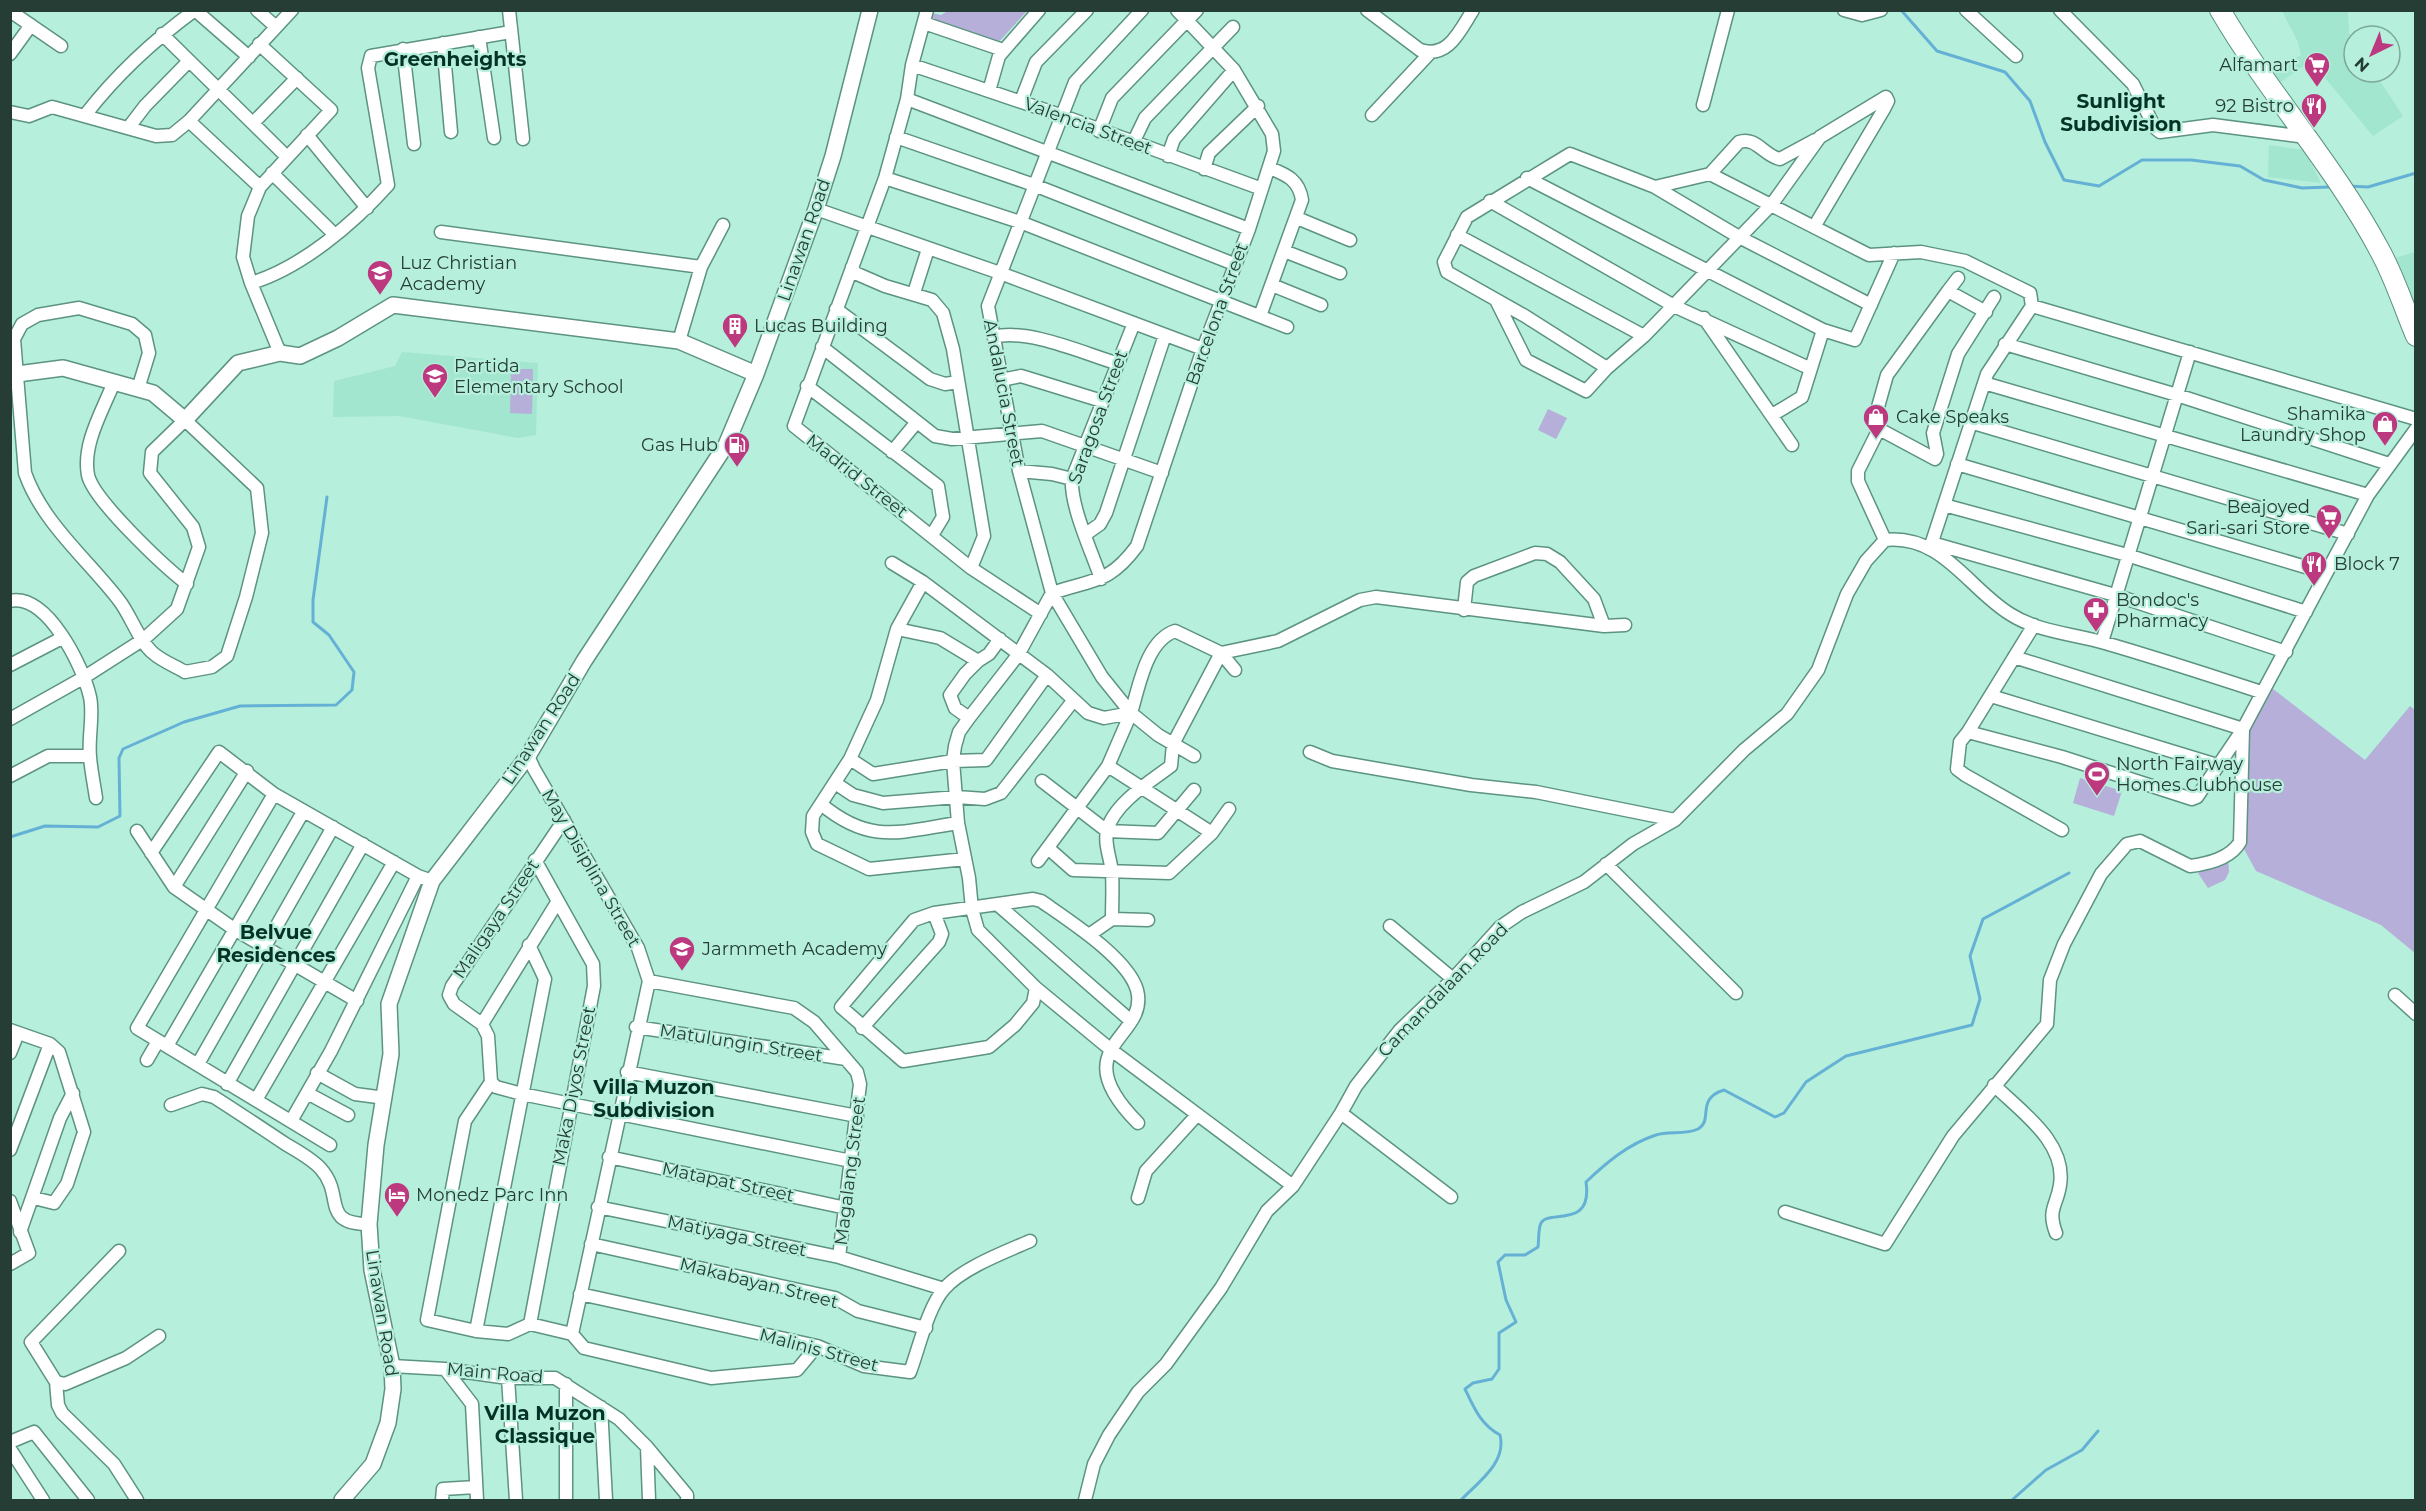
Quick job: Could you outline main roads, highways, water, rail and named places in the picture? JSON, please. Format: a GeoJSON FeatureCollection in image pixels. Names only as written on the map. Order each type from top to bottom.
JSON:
{"type":"FeatureCollection","features":[{"type":"Feature","properties":{"kind":"main road"},"geometry":{"type":"LineString","coordinates":[[2220,10],[2243,50],[2306,137],[2381,252],[2415,336]]}},
{"type":"Feature","properties":{"kind":"waterway"},"geometry":{"type":"LineString","coordinates":[[1901,10],[1937,51],[2005,72],[2030,101],[2045,142],[2064,180],[2099,186],[2142,160],[2191,160],[2240,166],[2264,180],[2302,188],[2329,187]]}},
{"type":"Feature","properties":{"kind":"waterway"},"geometry":{"type":"LineString","coordinates":[[2348,186],[2368,187],[2416,173]]}},
{"type":"Feature","properties":{"kind":"waterway"},"geometry":{"type":"LineString","coordinates":[[10,837],[45,826],[98,827],[120,816],[119,758],[123,749],[184,722],[240,706],[336,705],[352,690],[354,672],[329,635],[313,622],[313,600],[327,497]]}},
{"type":"Feature","properties":{"kind":"waterway"},"geometry":{"type":"LineString","coordinates":[[1461,1500],[1489,1472],[1499,1455],[1501,1445],[1500,1435],[1483,1421],[1465,1389],[1473,1383],[1492,1379],[1499,1369],[1499,1333],[1516,1322],[1506,1300],[1498,1262],[1505,1255],[1525,1255],[1538,1247],[1541,1223],[1545,1219],[1577,1212],[1583,1207],[1586,1182],[1627,1149],[1656,1135],[1698,1129],[1705,1120],[1707,1104],[1715,1094],[1724,1090],[1775,1117],[1784,1113],[1806,1082],[1846,1056],[1972,1025],[1980,999],[1970,956],[1983,919],[2069,873]]}},
{"type":"Feature","properties":{"kind":"waterway"},"geometry":{"type":"LineString","coordinates":[[2012,1500],[2046,1470],[2082,1450],[2098,1431]]}},
{"type":"Feature","properties":{"kind":"place","name":"Alfamart"},"geometry":{"type":"Point","coordinates":[2317,88]}},
{"type":"Feature","properties":{"kind":"place","name":"92 Bistro"},"geometry":{"type":"Point","coordinates":[2314,129]}},
{"type":"Feature","properties":{"kind":"place","name":"Luz Christian Academy"},"geometry":{"type":"Point","coordinates":[380,296]}},
{"type":"Feature","properties":{"kind":"place","name":"Lucas Building"},"geometry":{"type":"Point","coordinates":[735,349]}},
{"type":"Feature","properties":{"kind":"place","name":"Partida Elementary School"},"geometry":{"type":"Point","coordinates":[435,399]}},
{"type":"Feature","properties":{"kind":"place","name":"Cake Speaks"},"geometry":{"type":"Point","coordinates":[1876,440]}},
{"type":"Feature","properties":{"kind":"place","name":"Shamika Laundry Shop"},"geometry":{"type":"Point","coordinates":[2385,447]}},
{"type":"Feature","properties":{"kind":"place","name":"Gas Hub"},"geometry":{"type":"Point","coordinates":[737,468]}},
{"type":"Feature","properties":{"kind":"place","name":"Beajoyed Sari-sari Store"},"geometry":{"type":"Point","coordinates":[2329,540]}},
{"type":"Feature","properties":{"kind":"place","name":"Block 7"},"geometry":{"type":"Point","coordinates":[2314,587]}},
{"type":"Feature","properties":{"kind":"place","name":"Bondoc's Pharmacy"},"geometry":{"type":"Point","coordinates":[2096,633]}},
{"type":"Feature","properties":{"kind":"place","name":"North Fairway Homes Clubhouse"},"geometry":{"type":"Point","coordinates":[2097,797]}},
{"type":"Feature","properties":{"kind":"place","name":"Jarmmeth Academy"},"geometry":{"type":"Point","coordinates":[682,972]}},
{"type":"Feature","properties":{"kind":"place","name":"Monedz Parc Inn"},"geometry":{"type":"Point","coordinates":[397,1218]}},
{"type":"Feature","properties":{"kind":"district","name":"Greenheights"},"geometry":{"type":"Point","coordinates":[455,59]}},
{"type":"Feature","properties":{"kind":"district","name":"Sunlight Subdivision"},"geometry":{"type":"Point","coordinates":[2121,112]}},
{"type":"Feature","properties":{"kind":"district","name":"Belvue Residences"},"geometry":{"type":"Point","coordinates":[276,944]}},
{"type":"Feature","properties":{"kind":"district","name":"Villa Muzon Subdivision"},"geometry":{"type":"Point","coordinates":[654,1098]}},
{"type":"Feature","properties":{"kind":"district","name":"Villa Muzon Classique"},"geometry":{"type":"Point","coordinates":[545,1424]}}]}
